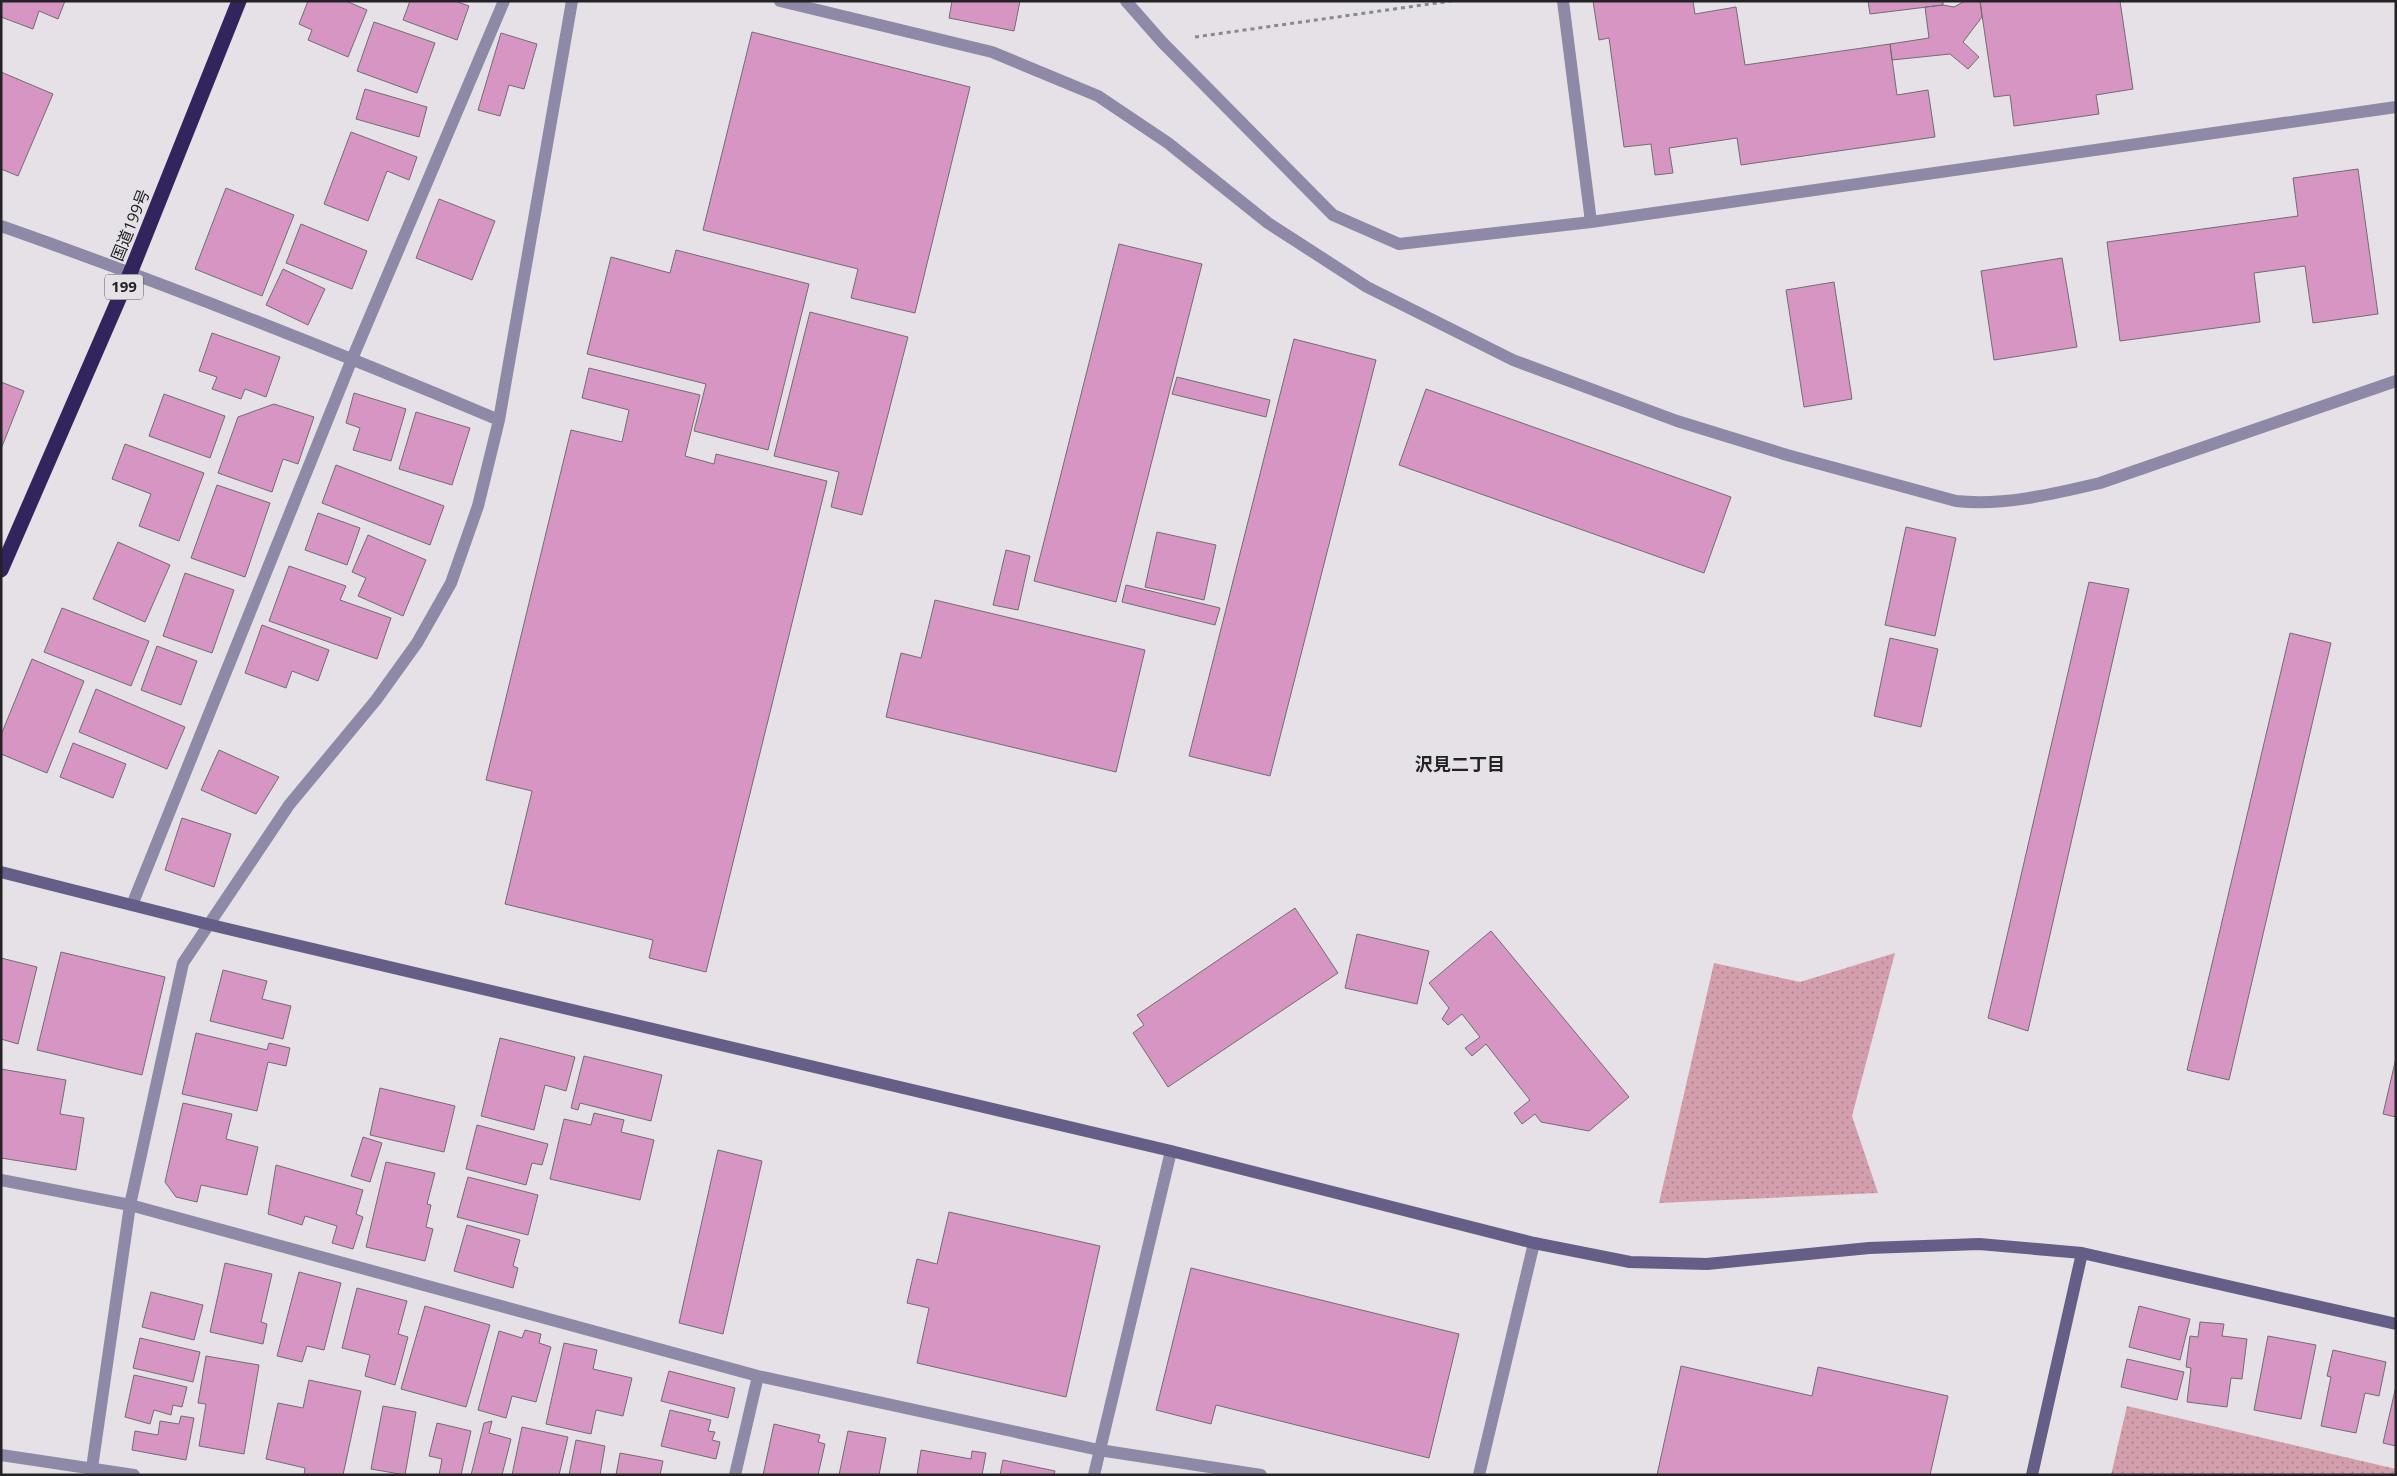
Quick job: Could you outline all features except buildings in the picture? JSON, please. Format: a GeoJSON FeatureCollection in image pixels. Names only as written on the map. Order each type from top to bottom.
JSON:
{"type":"FeatureCollection","features":[{"type":"Feature","properties":{"kind":"highway","name":"国道199号"},"geometry":{"type":"LineString","coordinates":[[1,570],[131,271],[239,1]]}},
{"type":"Feature","properties":{"kind":"street"},"geometry":{"type":"LineString","coordinates":[[132,905],[352,359],[504,1]]}},
{"type":"Feature","properties":{"kind":"street"},"geometry":{"type":"LineString","coordinates":[[92,1471],[130,1205],[182,963],[289,805],[376,700],[417,643],[452,583],[478,506],[499,420],[572,1]]}},
{"type":"Feature","properties":{"kind":"street"},"geometry":{"type":"LineString","coordinates":[[780,1],[992,52],[1098,96],[1168,143],[1268,223],[1366,288],[1513,360],[1677,421],[1787,455],[1956,501],[1982,504],[2054,494],[2100,483],[2396,381]]}},
{"type":"Feature","properties":{"kind":"street"},"geometry":{"type":"LineString","coordinates":[[1126,1],[1162,42],[1333,215],[1399,244],[1591,222],[2396,107]]}},
{"type":"Feature","properties":{"kind":"street"},"geometry":{"type":"LineString","coordinates":[[1563,1],[1591,222]]}},
{"type":"Feature","properties":{"kind":"street"},"geometry":{"type":"LineString","coordinates":[[1,226],[131,271],[499,420]]}},
{"type":"Feature","properties":{"kind":"street"},"geometry":{"type":"LineString","coordinates":[[1,872],[207,924],[1171,1151],[1534,1243],[1630,1262],[1707,1264],[1869,1248],[1979,1244],[2082,1253],[2396,1324]]}},
{"type":"Feature","properties":{"kind":"street"},"geometry":{"type":"LineString","coordinates":[[1094,1475],[1171,1151]]}},
{"type":"Feature","properties":{"kind":"street"},"geometry":{"type":"LineString","coordinates":[[1,1180],[130,1205],[758,1376],[1099,1450],[1261,1475]]}},
{"type":"Feature","properties":{"kind":"street"},"geometry":{"type":"LineString","coordinates":[[1479,1475],[1534,1243]]}},
{"type":"Feature","properties":{"kind":"street"},"geometry":{"type":"LineString","coordinates":[[2032,1475],[2082,1253]]}},
{"type":"Feature","properties":{"kind":"street"},"geometry":{"type":"LineString","coordinates":[[736,1475],[758,1376]]}},
{"type":"Feature","properties":{"kind":"street"},"geometry":{"type":"LineString","coordinates":[[1,1454],[92,1471],[134,1475]]}},
{"type":"Feature","properties":{"kind":"path"},"geometry":{"type":"LineString","coordinates":[[1162,42],[1451,1]]}},
{"type":"Feature","properties":{"kind":"shaded area"},"geometry":{"type":"Polygon","coordinates":[[[1895,953],[1852,1116],[1878,1193],[1659,1203],[1714,963],[1800,982],[1895,953]]]}},
{"type":"Feature","properties":{"kind":"shaded area"},"geometry":{"type":"Polygon","coordinates":[[[2127,1406],[2396,1469],[2396,1475],[2111,1475],[2127,1406]]]}},
{"type":"Feature","properties":{"kind":"district","name":"沢見二丁目"},"geometry":{"type":"Point","coordinates":[1460,765]}}]}
